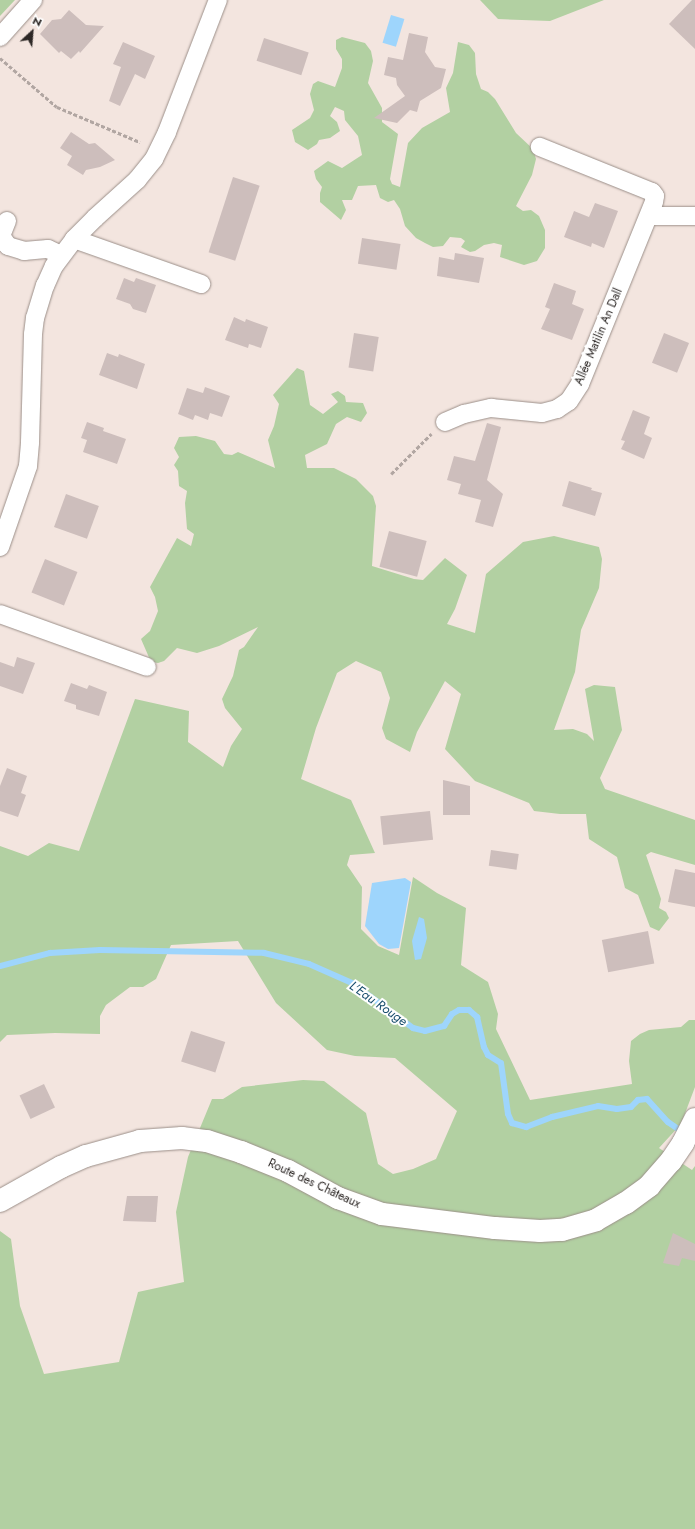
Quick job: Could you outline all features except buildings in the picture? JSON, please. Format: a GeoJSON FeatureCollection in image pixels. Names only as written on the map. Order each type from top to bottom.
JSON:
{"type":"FeatureCollection","features":[{"type":"Feature","properties":{"kind":"street"},"geometry":{"type":"LineString","coordinates":[[0,37],[33,0]]}},
{"type":"Feature","properties":{"kind":"street"},"geometry":{"type":"LineString","coordinates":[[0,547],[28,466],[32,346],[35,318],[45,286],[62,255],[74,239],[94,218],[147,170],[159,150],[218,0]]}},
{"type":"Feature","properties":{"kind":"street","name":"Allée Matilin An Dall"},"geometry":{"type":"LineString","coordinates":[[445,422],[464,414],[491,408],[542,413],[557,409],[569,401],[580,384],[656,196],[652,192],[540,147]]}},
{"type":"Feature","properties":{"kind":"street"},"geometry":{"type":"LineString","coordinates":[[649,216],[695,216]]}},
{"type":"Feature","properties":{"kind":"street"},"geometry":{"type":"LineString","coordinates":[[7,221],[1,236],[8,246],[24,251],[48,250],[62,255]]}},
{"type":"Feature","properties":{"kind":"street"},"geometry":{"type":"LineString","coordinates":[[74,239],[201,284]]}},
{"type":"Feature","properties":{"kind":"street"},"geometry":{"type":"LineString","coordinates":[[0,614],[147,667]]}},
{"type":"Feature","properties":{"kind":"street","name":"Route des Châteaux"},"geometry":{"type":"LineString","coordinates":[[0,1201],[61,1167],[86,1156],[140,1141],[182,1138],[207,1141],[241,1152],[288,1171],[343,1200],[382,1214],[495,1228],[540,1231],[562,1230],[596,1220],[634,1198],[660,1175],[689,1131]]}},
{"type":"Feature","properties":{"kind":"path"},"geometry":{"type":"LineString","coordinates":[[0,58],[57,108],[159,150]]}},
{"type":"Feature","properties":{"kind":"path"},"geometry":{"type":"LineString","coordinates":[[391,474],[445,422]]}},
{"type":"Feature","properties":{"kind":"green space"},"geometry":{"type":"Polygon","coordinates":[[[0,0],[15,0],[0,16],[0,0]]]}},
{"type":"Feature","properties":{"kind":"green space"},"geometry":{"type":"Polygon","coordinates":[[[480,0],[604,0],[550,21],[498,19],[480,0]]]}},
{"type":"Feature","properties":{"kind":"green space"},"geometry":{"type":"Polygon","coordinates":[[[342,37],[365,43],[371,51],[373,61],[368,83],[382,108],[382,122],[398,134],[390,179],[392,184],[400,187],[408,143],[422,128],[450,112],[446,88],[453,73],[458,42],[469,45],[475,53],[476,74],[481,89],[488,92],[495,99],[516,133],[533,149],[536,159],[532,175],[516,206],[523,211],[531,210],[539,216],[545,230],[545,248],[537,261],[524,265],[500,257],[502,245],[494,243],[484,245],[475,251],[470,252],[461,247],[465,241],[461,238],[450,237],[443,246],[433,247],[416,238],[405,226],[400,209],[394,200],[388,202],[380,198],[376,185],[358,186],[352,200],[342,200],[346,210],[341,220],[320,202],[322,187],[316,179],[314,171],[328,161],[342,168],[362,155],[358,136],[345,120],[344,111],[335,107],[330,116],[337,122],[340,131],[330,138],[319,140],[317,144],[308,150],[295,142],[292,130],[310,118],[314,110],[310,94],[313,84],[318,81],[335,87],[342,68],[342,59],[336,49],[336,40],[342,37]]]}},
{"type":"Feature","properties":{"kind":"green space"},"geometry":{"type":"Polygon","coordinates":[[[297,368],[304,371],[310,405],[323,414],[338,402],[331,394],[338,391],[345,396],[346,402],[363,403],[367,413],[361,422],[347,417],[336,424],[327,444],[305,455],[307,468],[334,468],[356,479],[373,496],[376,506],[372,566],[414,579],[423,580],[445,558],[467,575],[455,609],[447,624],[475,633],[486,574],[523,542],[554,536],[599,547],[602,559],[599,588],[581,630],[575,672],[554,730],[573,729],[587,734],[594,741],[585,689],[594,685],[615,687],[622,730],[600,778],[605,789],[695,820],[695,865],[651,852],[646,855],[661,899],[659,908],[666,912],[669,918],[659,931],[650,927],[638,895],[625,888],[617,857],[589,839],[586,814],[560,814],[534,811],[529,803],[475,781],[445,749],[461,694],[445,681],[417,732],[410,752],[386,739],[382,728],[390,698],[381,672],[356,661],[337,673],[316,728],[301,779],[351,800],[375,853],[350,855],[347,865],[362,887],[361,929],[378,946],[399,955],[413,877],[437,893],[466,908],[461,965],[488,982],[498,1014],[496,1029],[530,1100],[632,1084],[629,1061],[631,1041],[640,1034],[649,1030],[681,1027],[689,1020],[695,1020],[695,1087],[681,1124],[659,1148],[692,1170],[695,1166],[695,1529],[0,1529],[0,1231],[11,1239],[20,1306],[44,1374],[119,1362],[138,1292],[184,1282],[176,1212],[188,1157],[212,1099],[223,1099],[242,1087],[303,1080],[324,1081],[366,1113],[378,1164],[393,1174],[413,1169],[436,1159],[457,1111],[395,1058],[355,1056],[327,1050],[276,1003],[238,941],[171,945],[156,979],[143,987],[130,987],[106,1005],[100,1016],[100,1034],[55,1033],[7,1035],[0,1042],[0,846],[28,856],[49,843],[79,851],[135,699],[189,711],[188,742],[223,767],[231,746],[242,729],[225,708],[222,699],[233,676],[239,650],[244,647],[258,627],[219,646],[197,653],[177,648],[164,661],[158,663],[151,662],[141,639],[150,631],[158,611],[155,597],[150,587],[177,538],[191,546],[194,534],[187,529],[185,503],[187,491],[179,486],[178,471],[174,465],[179,457],[174,448],[179,437],[196,436],[215,441],[224,454],[232,455],[238,452],[275,468],[268,440],[274,426],[279,404],[273,395],[297,368]]]}},
{"type":"Feature","properties":{"kind":"water"},"geometry":{"type":"Polygon","coordinates":[[[391,15],[404,19],[396,47],[383,43],[391,15]]]}},
{"type":"Feature","properties":{"kind":"water"},"geometry":{"type":"Polygon","coordinates":[[[405,878],[411,882],[399,948],[388,949],[379,944],[365,926],[372,883],[405,878]]]}},
{"type":"Feature","properties":{"kind":"water"},"geometry":{"type":"Polygon","coordinates":[[[419,917],[424,919],[427,938],[421,959],[415,960],[412,941],[419,917]]]}},
{"type":"Feature","properties":{"kind":"waterway","name":"L'Eau Rouge"},"geometry":{"type":"LineString","coordinates":[[0,966],[50,953],[100,950],[264,953],[309,964],[352,983],[413,1028],[425,1031],[444,1026],[452,1014],[459,1010],[469,1010],[477,1017],[484,1047],[488,1055],[501,1063],[508,1114],[512,1123],[526,1127],[552,1117],[598,1106],[617,1109],[631,1107],[638,1100],[647,1099],[668,1122],[684,1133]]}}]}
